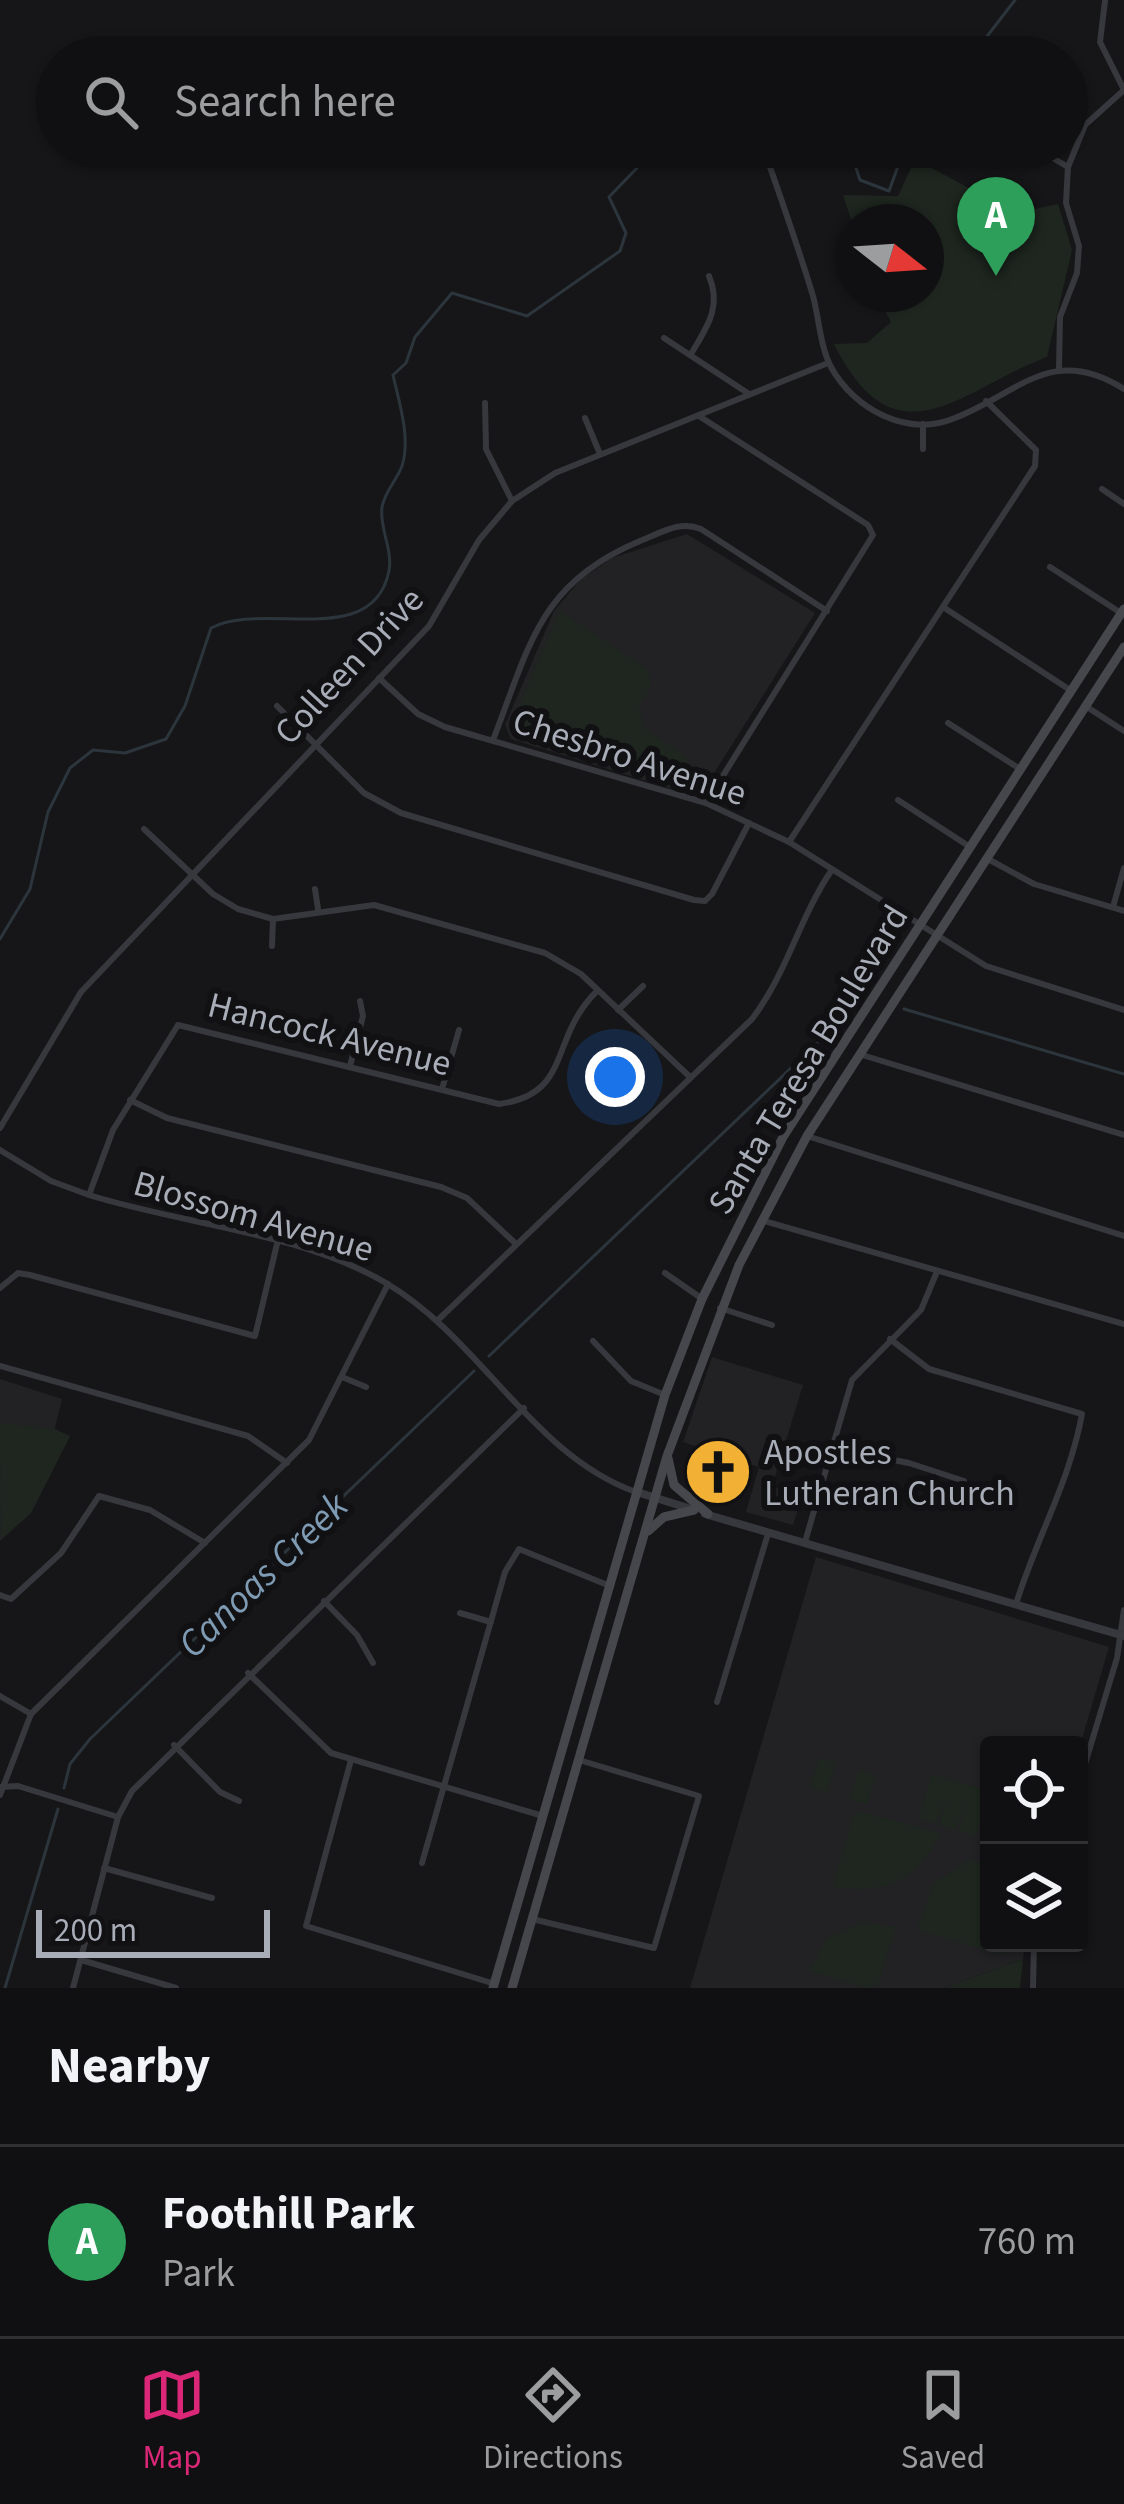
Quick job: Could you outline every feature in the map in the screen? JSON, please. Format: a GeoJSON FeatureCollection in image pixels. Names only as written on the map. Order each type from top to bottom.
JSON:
{"type":"FeatureCollection","features":[{"type":"Feature","properties":{"kind":"main road","name":"Santa Teresa Boulevard"},"geometry":{"type":"LineString","coordinates":[[494,1986],[665,1395],[702,1299],[783,1137],[1123,611]]}},
{"type":"Feature","properties":{"kind":"main road","name":"Santa Teresa Boulevard"},"geometry":{"type":"LineString","coordinates":[[512,1988],[667,1456],[720,1308],[807,1136],[1124,647]]}},
{"type":"Feature","properties":{"kind":"main road"},"geometry":{"type":"LineString","coordinates":[[667,1456],[674,1484],[708,1514]]}},
{"type":"Feature","properties":{"kind":"main road"},"geometry":{"type":"LineString","coordinates":[[644,1535],[660,1519],[694,1510]]}},
{"type":"Feature","properties":{"kind":"street"},"geometry":{"type":"LineString","coordinates":[[1088,121],[1124,90],[1100,42],[1105,1]]}},
{"type":"Feature","properties":{"kind":"street"},"geometry":{"type":"LineString","coordinates":[[770,168],[813,297],[828,363],[850,395],[873,411],[923,424],[954,419],[1020,380],[1059,370],[1084,372],[1124,389]]}},
{"type":"Feature","properties":{"kind":"street"},"geometry":{"type":"LineString","coordinates":[[1059,370],[1060,317],[1077,273],[1079,245],[1066,203],[1068,168]]}},
{"type":"Feature","properties":{"kind":"street"},"geometry":{"type":"LineString","coordinates":[[691,354],[714,316],[716,292],[709,276]]}},
{"type":"Feature","properties":{"kind":"street"},"geometry":{"type":"LineString","coordinates":[[664,338],[749,394]]}},
{"type":"Feature","properties":{"kind":"street","name":"Colleen Drive"},"geometry":{"type":"LineString","coordinates":[[0,1129],[81,992],[311,744],[428,626],[479,540],[512,501],[555,473],[828,363]]}},
{"type":"Feature","properties":{"kind":"street"},"geometry":{"type":"LineString","coordinates":[[789,842],[1038,458],[1031,443],[986,401]]}},
{"type":"Feature","properties":{"kind":"street"},"geometry":{"type":"LineString","coordinates":[[485,403],[486,448],[512,501]]}},
{"type":"Feature","properties":{"kind":"street"},"geometry":{"type":"LineString","coordinates":[[698,415],[872,529],[872,541],[706,803]]}},
{"type":"Feature","properties":{"kind":"street"},"geometry":{"type":"LineString","coordinates":[[585,418],[600,455]]}},
{"type":"Feature","properties":{"kind":"street"},"geometry":{"type":"LineString","coordinates":[[922,449],[923,424]]}},
{"type":"Feature","properties":{"kind":"street"},"geometry":{"type":"LineString","coordinates":[[1102,490],[1124,504]]}},
{"type":"Feature","properties":{"kind":"street"},"geometry":{"type":"LineString","coordinates":[[493,740],[557,596],[578,572],[607,555],[677,526],[701,529],[826,611]]}},
{"type":"Feature","properties":{"kind":"street"},"geometry":{"type":"LineString","coordinates":[[1050,567],[1123,611]]}},
{"type":"Feature","properties":{"kind":"street"},"geometry":{"type":"LineString","coordinates":[[943,607],[1071,691]]}},
{"type":"Feature","properties":{"kind":"street","name":"Chesbro Avenue"},"geometry":{"type":"LineString","coordinates":[[379,678],[418,714],[706,803],[749,822],[789,842],[986,966],[1124,1010]]}},
{"type":"Feature","properties":{"kind":"street"},"geometry":{"type":"LineString","coordinates":[[277,706],[364,793],[401,813],[694,900],[705,901],[712,893],[749,822]]}},
{"type":"Feature","properties":{"kind":"street"},"geometry":{"type":"LineString","coordinates":[[1085,706],[1124,731]]}},
{"type":"Feature","properties":{"kind":"street"},"geometry":{"type":"LineString","coordinates":[[948,723],[1020,770]]}},
{"type":"Feature","properties":{"kind":"street"},"geometry":{"type":"LineString","coordinates":[[898,800],[970,847]]}},
{"type":"Feature","properties":{"kind":"street"},"geometry":{"type":"LineString","coordinates":[[144,829],[238,909],[273,919],[354,904],[394,909],[545,953],[597,991],[690,1077]]}},
{"type":"Feature","properties":{"kind":"street"},"geometry":{"type":"LineString","coordinates":[[987,858],[1034,884],[1124,911]]}},
{"type":"Feature","properties":{"kind":"street"},"geometry":{"type":"LineString","coordinates":[[1112,908],[1124,868]]}},
{"type":"Feature","properties":{"kind":"street"},"geometry":{"type":"LineString","coordinates":[[439,1319],[690,1077],[775,988],[811,902],[832,869]]}},
{"type":"Feature","properties":{"kind":"street"},"geometry":{"type":"LineString","coordinates":[[314,889],[318,910]]}},
{"type":"Feature","properties":{"kind":"street"},"geometry":{"type":"LineString","coordinates":[[272,946],[273,919]]}},
{"type":"Feature","properties":{"kind":"street"},"geometry":{"type":"LineString","coordinates":[[618,1010],[643,986]]}},
{"type":"Feature","properties":{"kind":"street","name":"Hancock Avenue"},"geometry":{"type":"LineString","coordinates":[[89,1195],[130,1100],[173,1030],[185,1024],[499,1104],[524,1100],[542,1090],[555,1070],[569,1022],[597,991]]}},
{"type":"Feature","properties":{"kind":"street"},"geometry":{"type":"LineString","coordinates":[[350,1066],[363,1016],[360,1001]]}},
{"type":"Feature","properties":{"kind":"street"},"geometry":{"type":"LineString","coordinates":[[442,1089],[459,1030]]}},
{"type":"Feature","properties":{"kind":"street"},"geometry":{"type":"LineString","coordinates":[[859,1054],[1124,1135]]}},
{"type":"Feature","properties":{"kind":"street"},"geometry":{"type":"LineString","coordinates":[[130,1100],[167,1118],[441,1186],[467,1198],[516,1244]]}},
{"type":"Feature","properties":{"kind":"street"},"geometry":{"type":"LineString","coordinates":[[807,1136],[1124,1236]]}},
{"type":"Feature","properties":{"kind":"street","name":"Blossom Avenue"},"geometry":{"type":"LineString","coordinates":[[0,1150],[51,1181],[89,1195],[331,1258],[388,1284],[439,1319],[597,1476],[694,1510],[1123,1635]]}},
{"type":"Feature","properties":{"kind":"street"},"geometry":{"type":"LineString","coordinates":[[761,1220],[1124,1324]]}},
{"type":"Feature","properties":{"kind":"street"},"geometry":{"type":"LineString","coordinates":[[0,1288],[18,1274],[30,1275],[255,1336],[278,1244]]}},
{"type":"Feature","properties":{"kind":"street"},"geometry":{"type":"LineString","coordinates":[[665,1273],[702,1299]]}},
{"type":"Feature","properties":{"kind":"street"},"geometry":{"type":"LineString","coordinates":[[805,1542],[851,1380],[921,1310],[937,1274]]}},
{"type":"Feature","properties":{"kind":"street"},"geometry":{"type":"LineString","coordinates":[[1,1790],[31,1714],[309,1439],[388,1284]]}},
{"type":"Feature","properties":{"kind":"street"},"geometry":{"type":"LineString","coordinates":[[720,1308],[772,1325]]}},
{"type":"Feature","properties":{"kind":"street"},"geometry":{"type":"LineString","coordinates":[[890,1340],[929,1369],[1082,1414],[1052,1517],[1030,1554],[1016,1604]]}},
{"type":"Feature","properties":{"kind":"street"},"geometry":{"type":"LineString","coordinates":[[592,1341],[632,1382],[665,1395]]}},
{"type":"Feature","properties":{"kind":"street"},"geometry":{"type":"LineString","coordinates":[[0,1366],[248,1436],[287,1463]]}},
{"type":"Feature","properties":{"kind":"street"},"geometry":{"type":"LineString","coordinates":[[343,1378],[367,1387]]}},
{"type":"Feature","properties":{"kind":"street"},"geometry":{"type":"LineString","coordinates":[[73,1988],[118,1817],[132,1791],[173,1744],[524,1408]]}},
{"type":"Feature","properties":{"kind":"street"},"geometry":{"type":"LineString","coordinates":[[832,1448],[909,1462],[964,1481]]}},
{"type":"Feature","properties":{"kind":"street"},"geometry":{"type":"LineString","coordinates":[[0,1595],[11,1599],[61,1553],[99,1496],[150,1510],[205,1543]]}},
{"type":"Feature","properties":{"kind":"street"},"geometry":{"type":"LineString","coordinates":[[717,1702],[768,1532]]}},
{"type":"Feature","properties":{"kind":"street"},"geometry":{"type":"LineString","coordinates":[[422,1863],[505,1572],[519,1549],[610,1586]]}},
{"type":"Feature","properties":{"kind":"street"},"geometry":{"type":"LineString","coordinates":[[323,1600],[357,1635],[373,1663]]}},
{"type":"Feature","properties":{"kind":"street"},"geometry":{"type":"LineString","coordinates":[[1088,1754],[1123,1635],[1124,1610]]}},
{"type":"Feature","properties":{"kind":"street"},"geometry":{"type":"LineString","coordinates":[[460,1613],[491,1622]]}},
{"type":"Feature","properties":{"kind":"street"},"geometry":{"type":"LineString","coordinates":[[248,1673],[313,1739],[351,1760],[543,1816]]}},
{"type":"Feature","properties":{"kind":"street"},"geometry":{"type":"LineString","coordinates":[[0,1696],[31,1714]]}},
{"type":"Feature","properties":{"kind":"street"},"geometry":{"type":"LineString","coordinates":[[173,1744],[220,1792],[239,1801]]}},
{"type":"Feature","properties":{"kind":"street"},"geometry":{"type":"LineString","coordinates":[[351,1760],[306,1926],[494,1986]]}},
{"type":"Feature","properties":{"kind":"street"},"geometry":{"type":"LineString","coordinates":[[532,1919],[654,1948],[680,1861],[698,1796],[578,1760]]}},
{"type":"Feature","properties":{"kind":"street"},"geometry":{"type":"LineString","coordinates":[[1,1790],[18,1786],[118,1817]]}},
{"type":"Feature","properties":{"kind":"street"},"geometry":{"type":"LineString","coordinates":[[104,1868],[212,1898]]}},
{"type":"Feature","properties":{"kind":"street"},"geometry":{"type":"LineString","coordinates":[[1033,1988],[1034,1952]]}},
{"type":"Feature","properties":{"kind":"street"},"geometry":{"type":"LineString","coordinates":[[80,1960],[174,1988]]}},
{"type":"Feature","properties":{"kind":"shaded area"},"geometry":{"type":"Polygon","coordinates":[[[911,168],[932,168],[1015,213],[1058,204],[1072,250],[1047,357],[931,409],[906,411],[881,403],[857,382],[834,344],[867,343],[891,322],[886,312],[944,312],[944,204],[846,204],[843,195],[898,196],[911,168]]]}},
{"type":"Feature","properties":{"kind":"shaded area"},"geometry":{"type":"Polygon","coordinates":[[[687,534],[815,613],[699,797],[511,739],[505,725],[554,611],[581,579],[612,558],[687,534]]]}},
{"type":"Feature","properties":{"kind":"shaded area"},"geometry":{"type":"Polygon","coordinates":[[[560,611],[648,669],[651,687],[639,706],[644,728],[685,755],[694,787],[507,732],[560,611]]]}},
{"type":"Feature","properties":{"kind":"shaded area"},"geometry":{"type":"Polygon","coordinates":[[[712,1357],[803,1385],[772,1486],[802,1496],[793,1525],[746,1512],[759,1467],[683,1442],[712,1357]]]}},
{"type":"Feature","properties":{"kind":"shaded area"},"geometry":{"type":"Polygon","coordinates":[[[0,1379],[62,1399],[54,1432],[70,1436],[31,1513],[0,1541],[0,1379]]]}},
{"type":"Feature","properties":{"kind":"shaded area"},"geometry":{"type":"Polygon","coordinates":[[[0,1423],[55,1429],[70,1436],[31,1513],[1,1539],[0,1423]]]}},
{"type":"Feature","properties":{"kind":"shaded area"},"geometry":{"type":"Polygon","coordinates":[[[816,1557],[1109,1647],[1083,1736],[980,1736],[980,1952],[1024,1952],[1023,1959],[944,1988],[690,1988],[816,1557]]]}},
{"type":"Feature","properties":{"kind":"shaded area"},"geometry":{"type":"Polygon","coordinates":[[[819,1758],[836,1763],[827,1793],[810,1787],[819,1758]]]}},
{"type":"Feature","properties":{"kind":"shaded area"},"geometry":{"type":"Polygon","coordinates":[[[859,1770],[876,1775],[867,1804],[850,1799],[859,1770]]]}},
{"type":"Feature","properties":{"kind":"shaded area"},"geometry":{"type":"Polygon","coordinates":[[[932,1774],[980,1788],[976,1836],[959,1831],[966,1800],[956,1830],[939,1825],[947,1795],[936,1824],[918,1819],[932,1774]]]}},
{"type":"Feature","properties":{"kind":"shaded area"},"geometry":{"type":"Polygon","coordinates":[[[854,1814],[941,1833],[921,1864],[897,1881],[869,1889],[832,1887],[854,1814]]]}},
{"type":"Feature","properties":{"kind":"shaded area"},"geometry":{"type":"Polygon","coordinates":[[[969,1860],[980,1862],[980,1948],[917,1930],[934,1883],[969,1860]]]}},
{"type":"Feature","properties":{"kind":"shaded area"},"geometry":{"type":"Polygon","coordinates":[[[862,1922],[896,1927],[878,1985],[867,1988],[809,1971],[827,1938],[862,1922]]]}},
{"type":"Feature","properties":{"kind":"shaded area"},"geometry":{"type":"Polygon","coordinates":[[[1023,1959],[1020,1988],[944,1988],[1023,1959]]]}},
{"type":"Feature","properties":{"kind":"waterway"},"geometry":{"type":"LineString","coordinates":[[987,36],[1015,0]]}},
{"type":"Feature","properties":{"kind":"waterway"},"geometry":{"type":"LineString","coordinates":[[0,939],[30,889],[48,812],[70,768],[93,750],[125,753],[166,739],[185,706],[211,628],[233,621],[339,617],[362,610],[379,595],[390,563],[382,507],[402,466],[405,444],[393,375],[406,363],[415,337],[452,293],[527,316],[620,251],[626,233],[609,197],[637,168]]}},
{"type":"Feature","properties":{"kind":"waterway"},"geometry":{"type":"LineString","coordinates":[[856,168],[860,180],[889,191],[897,168]]}},
{"type":"Feature","properties":{"kind":"waterway","name":"Canoas Creek"},"geometry":{"type":"LineString","coordinates":[[489,1356],[854,1008]]}},
{"type":"Feature","properties":{"kind":"waterway","name":"Canoas Creek"},"geometry":{"type":"LineString","coordinates":[[904,1009],[1124,1074]]}},
{"type":"Feature","properties":{"kind":"waterway","name":"Canoas Creek"},"geometry":{"type":"LineString","coordinates":[[64,1788],[70,1764],[90,1739],[474,1371]]}},
{"type":"Feature","properties":{"kind":"waterway","name":"Canoas Creek"},"geometry":{"type":"LineString","coordinates":[[5,1988],[58,1809]]}},
{"type":"Feature","properties":{"kind":"place","name":"Foothill Park"},"geometry":{"type":"Point","coordinates":[996,276]}},
{"type":"Feature","properties":{"kind":"place","name":"Apostles Lutheran Church"},"geometry":{"type":"Point","coordinates":[718,1472]}}]}
